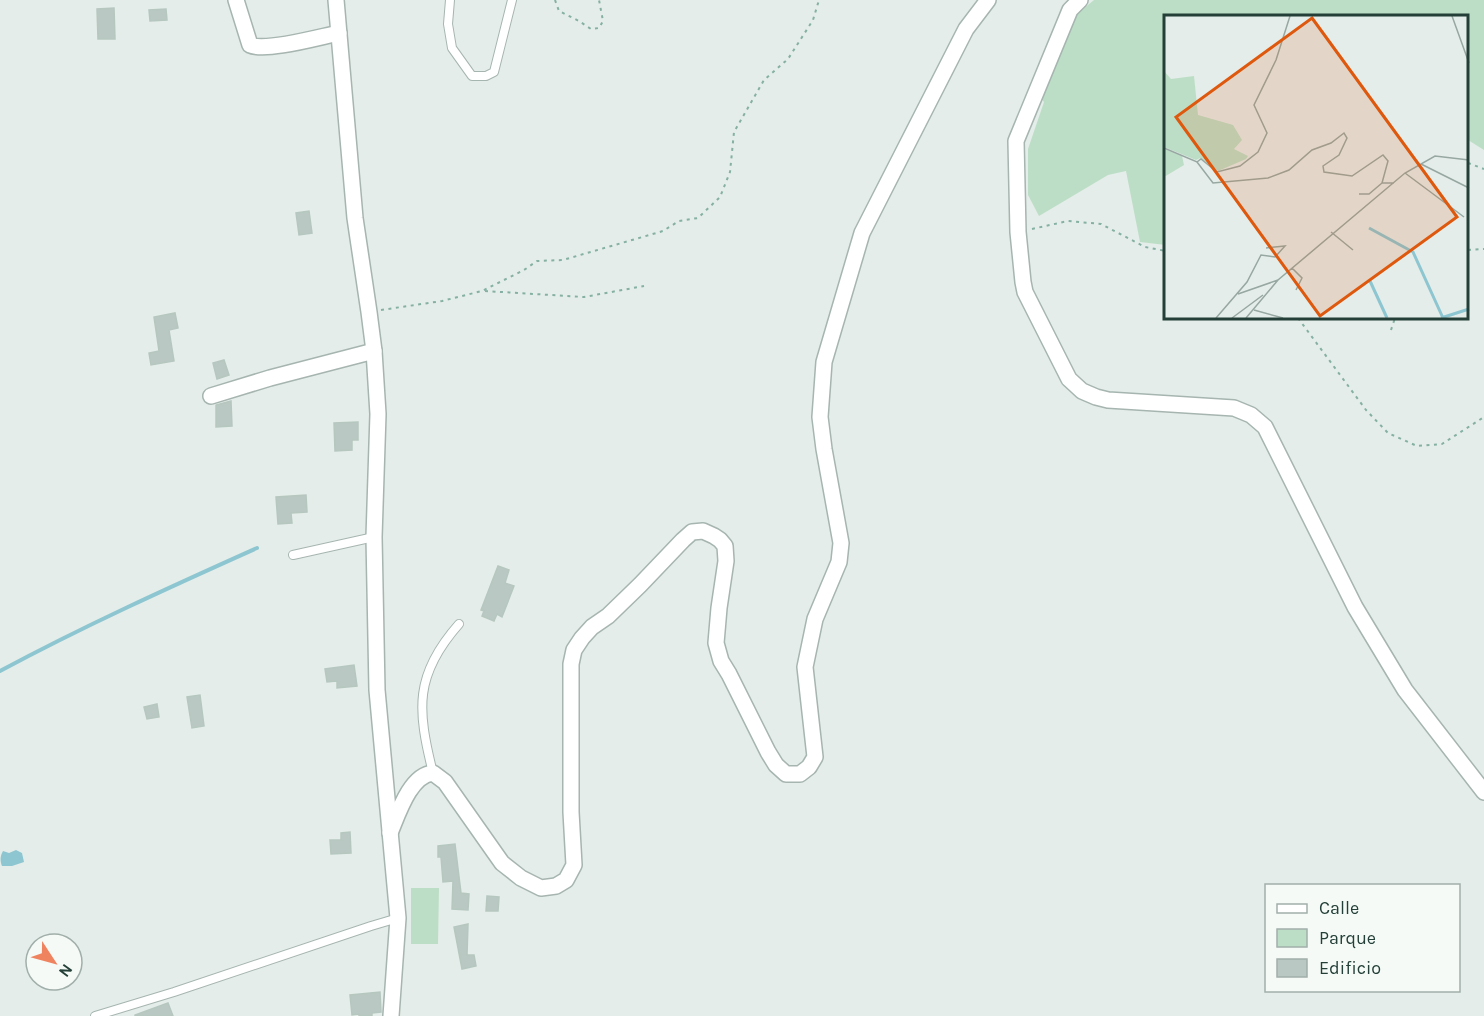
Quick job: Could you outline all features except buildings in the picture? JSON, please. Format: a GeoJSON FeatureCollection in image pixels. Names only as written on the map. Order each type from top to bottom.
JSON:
{"type":"FeatureCollection","features":[{"type":"Feature","properties":{"kind":"street"},"geometry":{"type":"LineString","coordinates":[[236,0],[250,45],[255,47],[271,47],[339,33]]}},
{"type":"Feature","properties":{"kind":"street"},"geometry":{"type":"LineString","coordinates":[[336,0],[355,218],[374,351],[378,414],[374,537],[377,690],[398,918],[391,1016]]}},
{"type":"Feature","properties":{"kind":"street"},"geometry":{"type":"LineString","coordinates":[[390,833],[404,800],[416,782],[425,773],[433,773],[445,782],[502,863],[521,879],[541,888],[556,886],[566,880],[574,865],[571,812],[571,663],[574,650],[592,627],[608,616],[692,532],[703,531],[720,540],[725,546],[726,561],[716,643],[721,661],[776,765],[786,774],[800,774],[809,767],[815,757],[805,667],[814,619],[839,562],[841,552],[820,417],[824,362],[862,233],[966,29],[988,0]]}},
{"type":"Feature","properties":{"kind":"street"},"geometry":{"type":"LineString","coordinates":[[1080,0],[1070,10],[1017,141],[1018,232],[1025,292],[1069,379],[1082,391],[1096,398],[1234,408],[1251,415],[1265,427],[1361,616],[1405,690],[1484,792]]}},
{"type":"Feature","properties":{"kind":"street"},"geometry":{"type":"LineString","coordinates":[[211,396],[374,351]]}},
{"type":"Feature","properties":{"kind":"lane"},"geometry":{"type":"LineString","coordinates":[[450,0],[448,24],[452,48],[472,76],[486,76],[494,72],[512,0]]}},
{"type":"Feature","properties":{"kind":"lane"},"geometry":{"type":"LineString","coordinates":[[293,555],[374,537]]}},
{"type":"Feature","properties":{"kind":"lane"},"geometry":{"type":"LineString","coordinates":[[433,773],[424,738],[421,705],[427,672],[444,641],[459,624]]}},
{"type":"Feature","properties":{"kind":"lane"},"geometry":{"type":"LineString","coordinates":[[95,1016],[398,918]]}},
{"type":"Feature","properties":{"kind":"path"},"geometry":{"type":"LineString","coordinates":[[555,0],[559,10],[591,29],[599,28],[603,21],[599,0]]}},
{"type":"Feature","properties":{"kind":"path"},"geometry":{"type":"LineString","coordinates":[[369,312],[442,301],[482,291],[537,261],[563,260],[663,231],[679,220],[698,218],[720,197],[730,172],[734,132],[764,80],[788,59],[813,20],[819,0]]}},
{"type":"Feature","properties":{"kind":"path"},"geometry":{"type":"LineString","coordinates":[[1469,164],[1484,170]]}},
{"type":"Feature","properties":{"kind":"path"},"geometry":{"type":"LineString","coordinates":[[1018,232],[1068,221],[1101,224],[1145,247],[1164,251]]}},
{"type":"Feature","properties":{"kind":"path"},"geometry":{"type":"LineString","coordinates":[[1469,250],[1484,249]]}},
{"type":"Feature","properties":{"kind":"path"},"geometry":{"type":"LineString","coordinates":[[482,291],[584,297],[644,286]]}},
{"type":"Feature","properties":{"kind":"path"},"geometry":{"type":"LineString","coordinates":[[1299,320],[1366,410],[1388,433],[1417,446],[1442,444],[1484,417]]}},
{"type":"Feature","properties":{"kind":"path"},"geometry":{"type":"LineString","coordinates":[[1391,330],[1394,320]]}},
{"type":"Feature","properties":{"kind":"green space"},"geometry":{"type":"Polygon","coordinates":[[[1094,0],[1484,0],[1484,150],[1469,141],[1469,15],[1164,15],[1164,245],[1140,242],[1126,171],[1108,175],[1039,216],[1028,195],[1028,149],[1044,102],[1040,97],[1072,18],[1094,0]]]}},
{"type":"Feature","properties":{"kind":"green space"},"geometry":{"type":"Polygon","coordinates":[[[411,888],[439,888],[438,944],[411,944],[411,888]]]}},
{"type":"Feature","properties":{"kind":"water"},"geometry":{"type":"Polygon","coordinates":[[[16,850],[22,853],[24,862],[2,866],[3,851],[9,853],[16,850]]]}},
{"type":"Feature","properties":{"kind":"waterway"},"geometry":{"type":"LineString","coordinates":[[0,671],[95,623],[257,548]]}}]}
